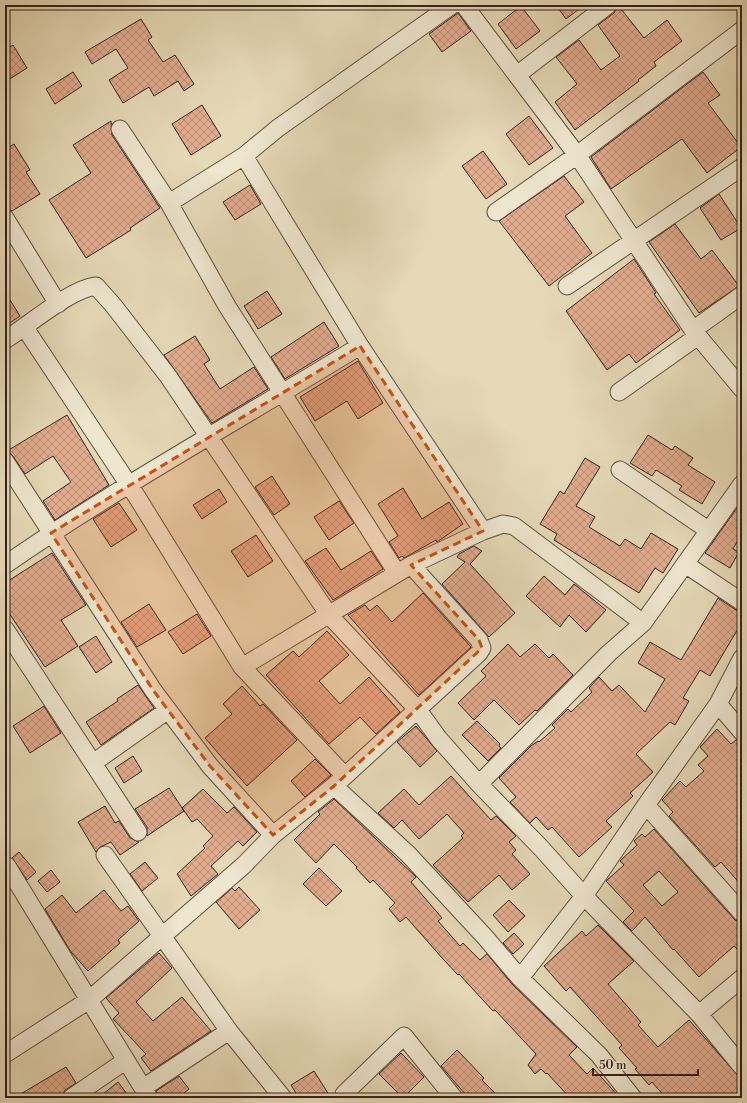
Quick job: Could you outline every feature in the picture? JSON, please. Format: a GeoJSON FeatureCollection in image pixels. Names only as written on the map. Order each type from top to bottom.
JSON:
{"type":"FeatureCollection","features":[{"type":"Feature","properties":{"kind":"street"},"geometry":{"type":"LineString","coordinates":[[169,202],[244,156],[278,128],[452,5]]}},
{"type":"Feature","properties":{"kind":"street"},"geometry":{"type":"LineString","coordinates":[[464,5],[577,155],[696,333],[742,389]]}},
{"type":"Feature","properties":{"kind":"street"},"geometry":{"type":"LineString","coordinates":[[517,75],[608,5]]}},
{"type":"Feature","properties":{"kind":"street"},"geometry":{"type":"LineString","coordinates":[[496,212],[577,155],[742,30]]}},
{"type":"Feature","properties":{"kind":"street"},"geometry":{"type":"LineString","coordinates":[[5,1054],[89,1000],[244,865],[273,835],[340,781],[479,653],[482,644],[404,569],[283,393],[227,306],[169,202],[120,129]]}},
{"type":"Feature","properties":{"kind":"street"},"geometry":{"type":"LineString","coordinates":[[244,156],[360,346],[483,531]]}},
{"type":"Feature","properties":{"kind":"street"},"geometry":{"type":"LineString","coordinates":[[566,286],[742,167]]}},
{"type":"Feature","properties":{"kind":"street"},"geometry":{"type":"LineString","coordinates":[[5,218],[58,304]]}},
{"type":"Feature","properties":{"kind":"street"},"geometry":{"type":"LineString","coordinates":[[5,340],[25,328],[58,304],[88,287],[96,286],[113,305],[168,376],[329,615],[418,710],[439,739],[479,784],[698,1014],[742,1067]]}},
{"type":"Feature","properties":{"kind":"street"},"geometry":{"type":"LineString","coordinates":[[619,392],[696,333],[742,295]]}},
{"type":"Feature","properties":{"kind":"street"},"geometry":{"type":"LineString","coordinates":[[25,328],[129,484],[242,667],[340,781],[485,937],[520,978],[599,1055],[633,1098]]}},
{"type":"Feature","properties":{"kind":"street"},"geometry":{"type":"LineString","coordinates":[[5,565],[51,533],[129,484],[360,346]]}},
{"type":"Feature","properties":{"kind":"street"},"geometry":{"type":"LineString","coordinates":[[5,461],[153,690],[210,766],[273,835]]}},
{"type":"Feature","properties":{"kind":"street"},"geometry":{"type":"LineString","coordinates":[[620,470],[708,530]]}},
{"type":"Feature","properties":{"kind":"street"},"geometry":{"type":"LineString","coordinates":[[479,784],[609,653],[643,623],[742,484]]}},
{"type":"Feature","properties":{"kind":"street"},"geometry":{"type":"LineString","coordinates":[[242,667],[404,569],[483,531],[503,524],[514,526],[643,623]]}},
{"type":"Feature","properties":{"kind":"street"},"geometry":{"type":"LineString","coordinates":[[685,564],[742,602]]}},
{"type":"Feature","properties":{"kind":"street"},"geometry":{"type":"LineString","coordinates":[[5,629],[138,832]]}},
{"type":"Feature","properties":{"kind":"street"},"geometry":{"type":"LineString","coordinates":[[520,978],[584,896],[646,805],[718,704],[742,658]]}},
{"type":"Feature","properties":{"kind":"street"},"geometry":{"type":"LineString","coordinates":[[718,704],[742,732]]}},
{"type":"Feature","properties":{"kind":"street"},"geometry":{"type":"LineString","coordinates":[[93,763],[168,710]]}},
{"type":"Feature","properties":{"kind":"street"},"geometry":{"type":"LineString","coordinates":[[646,805],[741,909]]}},
{"type":"Feature","properties":{"kind":"street"},"geometry":{"type":"LineString","coordinates":[[105,855],[229,1031],[283,1098]]}},
{"type":"Feature","properties":{"kind":"street"},"geometry":{"type":"LineString","coordinates":[[7,866],[146,1093],[229,1031]]}},
{"type":"Feature","properties":{"kind":"street"},"geometry":{"type":"LineString","coordinates":[[698,1014],[742,978]]}},
{"type":"Feature","properties":{"kind":"street"},"geometry":{"type":"LineString","coordinates":[[344,1094],[404,1036],[454,1098]]}},
{"type":"Feature","properties":{"kind":"street"},"geometry":{"type":"LineString","coordinates":[[71,1098],[125,1061]]}},
{"type":"Feature","properties":{"kind":"highlighted area"},"geometry":{"type":"Polygon","coordinates":[[[360,346],[483,531],[411,565],[479,640],[482,648],[334,786],[273,835],[210,766],[153,690],[51,533],[360,346]]]}},
{"type":"Feature","properties":{"kind":"building"},"geometry":{"type":"Polygon","coordinates":[[[556,5],[592,5],[586,9],[583,6],[566,19],[556,5]]]}},
{"type":"Feature","properties":{"kind":"building"},"geometry":{"type":"Polygon","coordinates":[[[618,5],[644,38],[667,20],[682,41],[654,62],[656,66],[638,80],[639,81],[575,130],[555,102],[577,84],[556,57],[579,40],[601,70],[620,56],[598,25],[614,13],[618,5]]]}},
{"type":"Feature","properties":{"kind":"building"},"geometry":{"type":"Polygon","coordinates":[[[521,6],[540,31],[516,49],[498,24],[521,6]]]}},
{"type":"Feature","properties":{"kind":"building"},"geometry":{"type":"Polygon","coordinates":[[[458,13],[471,31],[442,52],[429,34],[458,13]]]}},
{"type":"Feature","properties":{"kind":"building"},"geometry":{"type":"Polygon","coordinates":[[[141,19],[152,37],[148,40],[163,62],[175,55],[194,84],[184,91],[178,81],[154,96],[149,87],[123,103],[109,80],[128,68],[116,49],[92,64],[85,52],[141,19]]]}},
{"type":"Feature","properties":{"kind":"building"},"geometry":{"type":"Polygon","coordinates":[[[13,45],[27,68],[5,82],[5,50],[13,45]]]}},
{"type":"Feature","properties":{"kind":"building"},"geometry":{"type":"Polygon","coordinates":[[[73,72],[82,86],[55,104],[46,89],[73,72]]]}},
{"type":"Feature","properties":{"kind":"building"},"geometry":{"type":"Polygon","coordinates":[[[703,72],[720,95],[708,103],[741,147],[707,173],[682,139],[611,189],[591,157],[703,72]]]}},
{"type":"Feature","properties":{"kind":"building"},"geometry":{"type":"Polygon","coordinates":[[[202,105],[221,136],[191,155],[172,124],[202,105]]]}},
{"type":"Feature","properties":{"kind":"building"},"geometry":{"type":"Polygon","coordinates":[[[529,116],[553,148],[529,165],[506,134],[529,116]]]}},
{"type":"Feature","properties":{"kind":"building"},"geometry":{"type":"Polygon","coordinates":[[[111,121],[112,135],[160,208],[130,228],[131,230],[86,258],[49,200],[91,173],[73,145],[111,121]]]}},
{"type":"Feature","properties":{"kind":"building"},"geometry":{"type":"Polygon","coordinates":[[[14,144],[30,170],[26,172],[40,194],[12,211],[5,208],[5,150],[14,144]]]}},
{"type":"Feature","properties":{"kind":"building"},"geometry":{"type":"Polygon","coordinates":[[[483,151],[507,184],[486,199],[462,166],[483,151]]]}},
{"type":"Feature","properties":{"kind":"building"},"geometry":{"type":"Polygon","coordinates":[[[564,176],[584,202],[565,216],[592,253],[549,286],[499,221],[564,176]]]}},
{"type":"Feature","properties":{"kind":"building"},"geometry":{"type":"Polygon","coordinates":[[[250,185],[261,204],[235,220],[223,202],[250,185]]]}},
{"type":"Feature","properties":{"kind":"building"},"geometry":{"type":"Polygon","coordinates":[[[719,194],[741,228],[721,240],[700,208],[719,194]]]}},
{"type":"Feature","properties":{"kind":"building"},"geometry":{"type":"Polygon","coordinates":[[[675,224],[701,259],[712,250],[739,286],[699,313],[649,242],[675,224]]]}},
{"type":"Feature","properties":{"kind":"building"},"geometry":{"type":"Polygon","coordinates":[[[634,259],[656,293],[654,294],[680,330],[636,363],[629,354],[607,370],[566,311],[634,259]]]}},
{"type":"Feature","properties":{"kind":"building"},"geometry":{"type":"Polygon","coordinates":[[[267,291],[282,314],[258,329],[244,306],[267,291]]]}},
{"type":"Feature","properties":{"kind":"building"},"geometry":{"type":"Polygon","coordinates":[[[5,292],[20,316],[5,326],[5,292]]]}},
{"type":"Feature","properties":{"kind":"building"},"geometry":{"type":"Polygon","coordinates":[[[324,322],[339,346],[285,379],[271,357],[324,322]]]}},
{"type":"Feature","properties":{"kind":"building"},"geometry":{"type":"Polygon","coordinates":[[[195,336],[210,360],[204,364],[220,389],[254,367],[268,389],[212,423],[164,355],[195,336]]]}},
{"type":"Feature","properties":{"kind":"building"},"geometry":{"type":"Polygon","coordinates":[[[358,361],[383,403],[358,419],[347,401],[315,421],[300,397],[358,361]]]}},
{"type":"Feature","properties":{"kind":"building"},"geometry":{"type":"Polygon","coordinates":[[[67,415],[109,485],[55,520],[43,501],[71,482],[53,456],[25,474],[13,456],[7,451],[67,415]]]}},
{"type":"Feature","properties":{"kind":"building"},"geometry":{"type":"Polygon","coordinates":[[[648,435],[672,450],[675,446],[693,458],[688,465],[715,482],[702,504],[679,490],[682,486],[656,470],[652,476],[630,463],[648,435]]]}},
{"type":"Feature","properties":{"kind":"building"},"geometry":{"type":"Polygon","coordinates":[[[585,458],[600,467],[576,506],[595,517],[589,527],[620,546],[625,539],[641,549],[651,533],[678,549],[663,573],[655,568],[639,593],[554,540],[557,534],[540,524],[560,491],[564,494],[585,458]]]}},
{"type":"Feature","properties":{"kind":"building"},"geometry":{"type":"Polygon","coordinates":[[[272,476],[290,504],[274,515],[255,487],[272,476]]]}},
{"type":"Feature","properties":{"kind":"building"},"geometry":{"type":"Polygon","coordinates":[[[403,488],[422,519],[449,502],[463,524],[437,542],[436,540],[404,558],[402,556],[399,558],[389,542],[398,536],[378,504],[403,488]]]}},
{"type":"Feature","properties":{"kind":"building"},"geometry":{"type":"Polygon","coordinates":[[[219,489],[227,502],[202,519],[193,505],[219,489]]]}},
{"type":"Feature","properties":{"kind":"building"},"geometry":{"type":"Polygon","coordinates":[[[339,501],[354,523],[329,540],[314,517],[339,501]]]}},
{"type":"Feature","properties":{"kind":"building"},"geometry":{"type":"Polygon","coordinates":[[[742,501],[742,533],[733,549],[739,552],[730,568],[705,553],[742,501]]]}},
{"type":"Feature","properties":{"kind":"building"},"geometry":{"type":"Polygon","coordinates":[[[119,503],[137,530],[111,547],[93,519],[119,503]]]}},
{"type":"Feature","properties":{"kind":"building"},"geometry":{"type":"Polygon","coordinates":[[[256,535],[273,561],[248,577],[231,551],[256,535]]]}},
{"type":"Feature","properties":{"kind":"building"},"geometry":{"type":"Polygon","coordinates":[[[474,546],[482,551],[470,564],[515,613],[489,637],[442,584],[465,562],[457,557],[459,554],[474,546]]]}},
{"type":"Feature","properties":{"kind":"building"},"geometry":{"type":"Polygon","coordinates":[[[326,548],[341,570],[371,551],[383,569],[333,600],[305,561],[326,548]]]}},
{"type":"Feature","properties":{"kind":"building"},"geometry":{"type":"Polygon","coordinates":[[[52,553],[86,605],[61,620],[78,646],[45,667],[5,607],[5,583],[52,553]]]}},
{"type":"Feature","properties":{"kind":"building"},"geometry":{"type":"Polygon","coordinates":[[[544,576],[565,595],[574,584],[606,610],[586,632],[569,615],[560,627],[526,596],[544,576]]]}},
{"type":"Feature","properties":{"kind":"building"},"geometry":{"type":"Polygon","coordinates":[[[423,593],[471,647],[419,695],[348,615],[365,605],[370,611],[377,605],[392,622],[423,593]]]}},
{"type":"Feature","properties":{"kind":"building"},"geometry":{"type":"Polygon","coordinates":[[[718,598],[736,610],[742,612],[742,622],[710,676],[700,670],[683,698],[689,701],[675,725],[670,722],[636,754],[653,772],[630,793],[633,796],[606,821],[612,827],[579,857],[552,827],[548,830],[536,817],[530,823],[510,802],[516,797],[499,778],[531,746],[538,741],[539,742],[555,728],[552,725],[568,709],[571,712],[592,692],[589,688],[599,677],[612,691],[619,685],[645,712],[665,679],[638,663],[650,642],[681,660],[718,598]]]}},
{"type":"Feature","properties":{"kind":"building"},"geometry":{"type":"Polygon","coordinates":[[[149,604],[166,630],[137,647],[121,622],[149,604]]]}},
{"type":"Feature","properties":{"kind":"building"},"geometry":{"type":"Polygon","coordinates":[[[197,614],[211,636],[183,654],[168,632],[197,614]]]}},
{"type":"Feature","properties":{"kind":"building"},"geometry":{"type":"Polygon","coordinates":[[[327,631],[349,655],[319,681],[340,704],[369,677],[400,712],[376,734],[360,717],[329,744],[266,675],[293,651],[299,657],[327,631]]]}},
{"type":"Feature","properties":{"kind":"building"},"geometry":{"type":"Polygon","coordinates":[[[96,636],[112,662],[96,673],[79,647],[96,636]]]}},
{"type":"Feature","properties":{"kind":"building"},"geometry":{"type":"Polygon","coordinates":[[[508,644],[520,657],[535,644],[549,658],[553,654],[573,675],[537,711],[535,710],[519,725],[494,700],[474,720],[458,703],[486,676],[481,671],[508,644]]]}},
{"type":"Feature","properties":{"kind":"building"},"geometry":{"type":"Polygon","coordinates":[[[138,685],[154,708],[101,745],[86,722],[118,701],[117,699],[138,685]]]}},
{"type":"Feature","properties":{"kind":"building"},"geometry":{"type":"Polygon","coordinates":[[[242,686],[260,706],[263,704],[297,740],[247,786],[205,738],[232,714],[223,704],[242,686]]]}},
{"type":"Feature","properties":{"kind":"building"},"geometry":{"type":"Polygon","coordinates":[[[44,706],[61,733],[30,753],[13,726],[44,706]]]}},
{"type":"Feature","properties":{"kind":"building"},"geometry":{"type":"Polygon","coordinates":[[[477,721],[500,744],[499,746],[501,748],[488,761],[462,735],[477,721]]]}},
{"type":"Feature","properties":{"kind":"building"},"geometry":{"type":"Polygon","coordinates":[[[416,726],[437,751],[420,767],[397,742],[416,726]]]}},
{"type":"Feature","properties":{"kind":"building"},"geometry":{"type":"Polygon","coordinates":[[[717,729],[731,744],[736,740],[742,742],[742,886],[721,862],[715,867],[669,816],[673,812],[662,800],[680,781],[686,787],[704,771],[698,765],[708,756],[700,747],[717,729]]]}},
{"type":"Feature","properties":{"kind":"building"},"geometry":{"type":"Polygon","coordinates":[[[133,756],[142,771],[124,783],[115,768],[133,756]]]}},
{"type":"Feature","properties":{"kind":"building"},"geometry":{"type":"Polygon","coordinates":[[[315,759],[331,775],[305,797],[291,781],[315,759]]]}},
{"type":"Feature","properties":{"kind":"building"},"geometry":{"type":"Polygon","coordinates":[[[451,776],[491,820],[496,816],[516,836],[509,842],[516,850],[512,854],[530,874],[512,890],[499,875],[468,902],[433,865],[463,838],[461,836],[464,833],[447,814],[419,839],[402,820],[394,828],[378,813],[404,789],[419,805],[451,776]]]}},
{"type":"Feature","properties":{"kind":"building"},"geometry":{"type":"Polygon","coordinates":[[[169,788],[184,811],[147,836],[147,827],[135,809],[169,788]]]}},
{"type":"Feature","properties":{"kind":"building"},"geometry":{"type":"Polygon","coordinates":[[[203,789],[227,813],[234,807],[257,832],[243,846],[238,841],[211,866],[218,874],[191,896],[177,874],[205,848],[203,846],[213,836],[197,819],[192,822],[182,808],[203,789]]]}},
{"type":"Feature","properties":{"kind":"building"},"geometry":{"type":"Polygon","coordinates":[[[334,799],[416,877],[411,882],[442,918],[438,921],[460,946],[463,943],[480,960],[487,954],[513,985],[577,1047],[569,1055],[587,1074],[593,1068],[620,1098],[570,1098],[547,1073],[546,1074],[541,1069],[535,1074],[528,1065],[536,1054],[495,1010],[493,1011],[459,974],[458,975],[406,917],[400,922],[389,909],[395,903],[373,880],[370,883],[356,868],[357,867],[334,844],[316,863],[294,840],[320,814],[318,812],[334,799]]]}},
{"type":"Feature","properties":{"kind":"building"},"geometry":{"type":"Polygon","coordinates":[[[105,806],[115,823],[119,821],[130,838],[139,842],[120,855],[111,842],[100,847],[96,852],[78,822],[105,806]]]}},
{"type":"Feature","properties":{"kind":"building"},"geometry":{"type":"Polygon","coordinates":[[[654,829],[735,920],[742,923],[742,954],[734,946],[699,977],[674,949],[673,950],[645,917],[632,931],[623,922],[634,911],[606,881],[624,865],[620,861],[637,845],[634,841],[642,834],[645,837],[654,829]],[[659,871],[643,885],[662,906],[678,892],[659,871]]]}},
{"type":"Feature","properties":{"kind":"building"},"geometry":{"type":"Polygon","coordinates":[[[19,852],[36,872],[27,880],[12,858],[19,852]]]}},
{"type":"Feature","properties":{"kind":"building"},"geometry":{"type":"Polygon","coordinates":[[[145,862],[158,878],[142,891],[130,874],[145,862]]]}},
{"type":"Feature","properties":{"kind":"building"},"geometry":{"type":"Polygon","coordinates":[[[319,868],[342,891],[326,906],[303,884],[319,868]]]}},
{"type":"Feature","properties":{"kind":"building"},"geometry":{"type":"Polygon","coordinates":[[[51,870],[60,882],[47,892],[38,881],[51,870]]]}},
{"type":"Feature","properties":{"kind":"building"},"geometry":{"type":"Polygon","coordinates":[[[239,887],[260,910],[239,929],[216,902],[232,888],[235,891],[239,887]]]}},
{"type":"Feature","properties":{"kind":"building"},"geometry":{"type":"Polygon","coordinates":[[[104,890],[121,911],[128,906],[139,921],[118,940],[120,943],[88,971],[71,952],[45,909],[62,895],[76,913],[104,890]]]}},
{"type":"Feature","properties":{"kind":"building"},"geometry":{"type":"Polygon","coordinates":[[[509,900],[525,916],[508,932],[493,915],[509,900]]]}},
{"type":"Feature","properties":{"kind":"building"},"geometry":{"type":"Polygon","coordinates":[[[598,925],[634,961],[608,984],[641,1022],[638,1025],[658,1047],[689,1020],[742,1080],[742,1093],[736,1098],[666,1098],[652,1082],[649,1085],[635,1069],[637,1068],[619,1048],[622,1045],[570,987],[566,991],[544,966],[582,931],[586,936],[598,925]]]}},
{"type":"Feature","properties":{"kind":"building"},"geometry":{"type":"Polygon","coordinates":[[[514,933],[524,944],[513,954],[503,943],[514,933]]]}},
{"type":"Feature","properties":{"kind":"building"},"geometry":{"type":"Polygon","coordinates":[[[159,953],[172,968],[136,1002],[153,1021],[182,997],[211,1031],[151,1071],[141,1058],[146,1054],[113,1019],[119,1013],[106,998],[159,953]]]}},
{"type":"Feature","properties":{"kind":"building"},"geometry":{"type":"Polygon","coordinates":[[[457,1050],[484,1078],[482,1080],[500,1098],[469,1098],[458,1086],[441,1066],[457,1050]]]}},
{"type":"Feature","properties":{"kind":"building"},"geometry":{"type":"Polygon","coordinates":[[[401,1053],[424,1077],[403,1098],[379,1074],[401,1053]]]}},
{"type":"Feature","properties":{"kind":"building"},"geometry":{"type":"Polygon","coordinates":[[[66,1067],[76,1083],[65,1090],[61,1098],[14,1098],[66,1067]]]}},
{"type":"Feature","properties":{"kind":"building"},"geometry":{"type":"Polygon","coordinates":[[[314,1071],[331,1098],[299,1098],[291,1085],[314,1071]]]}},
{"type":"Feature","properties":{"kind":"building"},"geometry":{"type":"Polygon","coordinates":[[[179,1076],[189,1089],[178,1098],[159,1098],[156,1091],[179,1076]]]}},
{"type":"Feature","properties":{"kind":"building"},"geometry":{"type":"Polygon","coordinates":[[[118,1082],[130,1098],[98,1098],[118,1082]]]}}]}
